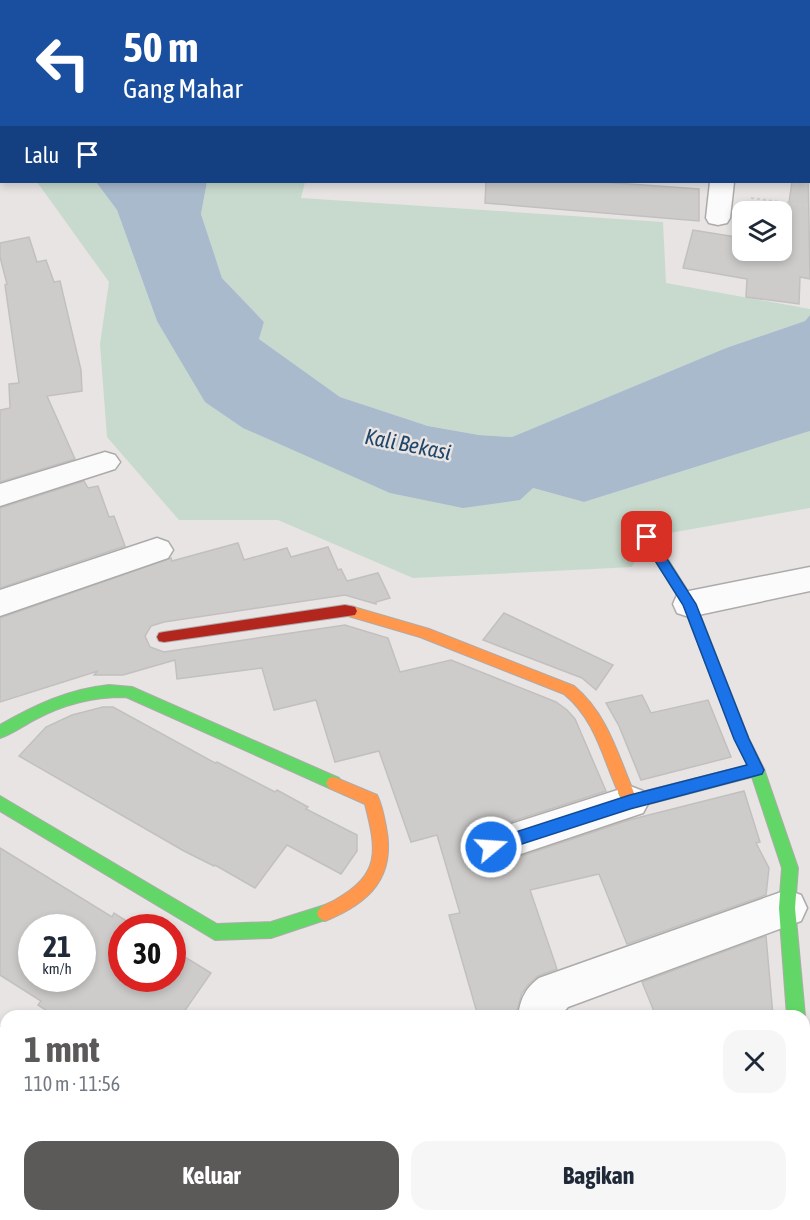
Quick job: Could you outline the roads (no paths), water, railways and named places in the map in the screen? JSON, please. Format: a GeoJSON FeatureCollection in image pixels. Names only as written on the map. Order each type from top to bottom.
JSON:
{"type":"FeatureCollection","features":[{"type":"Feature","properties":{"kind":"street"},"geometry":{"type":"LineString","coordinates":[[718,218],[721,188]]}},
{"type":"Feature","properties":{"kind":"street"},"geometry":{"type":"LineString","coordinates":[[0,495],[105,462]]}},
{"type":"Feature","properties":{"kind":"street"},"geometry":{"type":"LineString","coordinates":[[647,537],[689,604],[742,739],[800,867],[787,908],[796,1010]]}},
{"type":"Feature","properties":{"kind":"street"},"geometry":{"type":"LineString","coordinates":[[0,603],[157,550]]}},
{"type":"Feature","properties":{"kind":"street"},"geometry":{"type":"LineString","coordinates":[[689,604],[810,579]]}},
{"type":"Feature","properties":{"kind":"street"},"geometry":{"type":"LineString","coordinates":[[164,638],[339,609],[424,633],[569,690],[581,698],[591,710],[630,802]]}},
{"type":"Feature","properties":{"kind":"street"},"geometry":{"type":"LineString","coordinates":[[0,732],[58,699],[106,688],[127,691],[372,801],[381,850],[374,879],[349,900],[315,918],[241,935],[215,932],[0,803]]}},
{"type":"Feature","properties":{"kind":"street"},"geometry":{"type":"LineString","coordinates":[[491,847],[630,802],[757,770]]}},
{"type":"Feature","properties":{"kind":"street"},"geometry":{"type":"LineString","coordinates":[[540,1010],[541,1002],[554,992],[787,908]]}},
{"type":"Feature","properties":{"kind":"water","name":"Kali Bekasi"},"geometry":{"type":"Polygon","coordinates":[[[97,183],[207,183],[201,214],[222,278],[264,322],[259,339],[340,397],[428,426],[479,435],[512,437],[726,348],[805,321],[810,315],[810,431],[584,502],[533,488],[520,500],[463,508],[390,493],[243,428],[205,402],[157,321],[117,210],[97,183]]]}}]}
